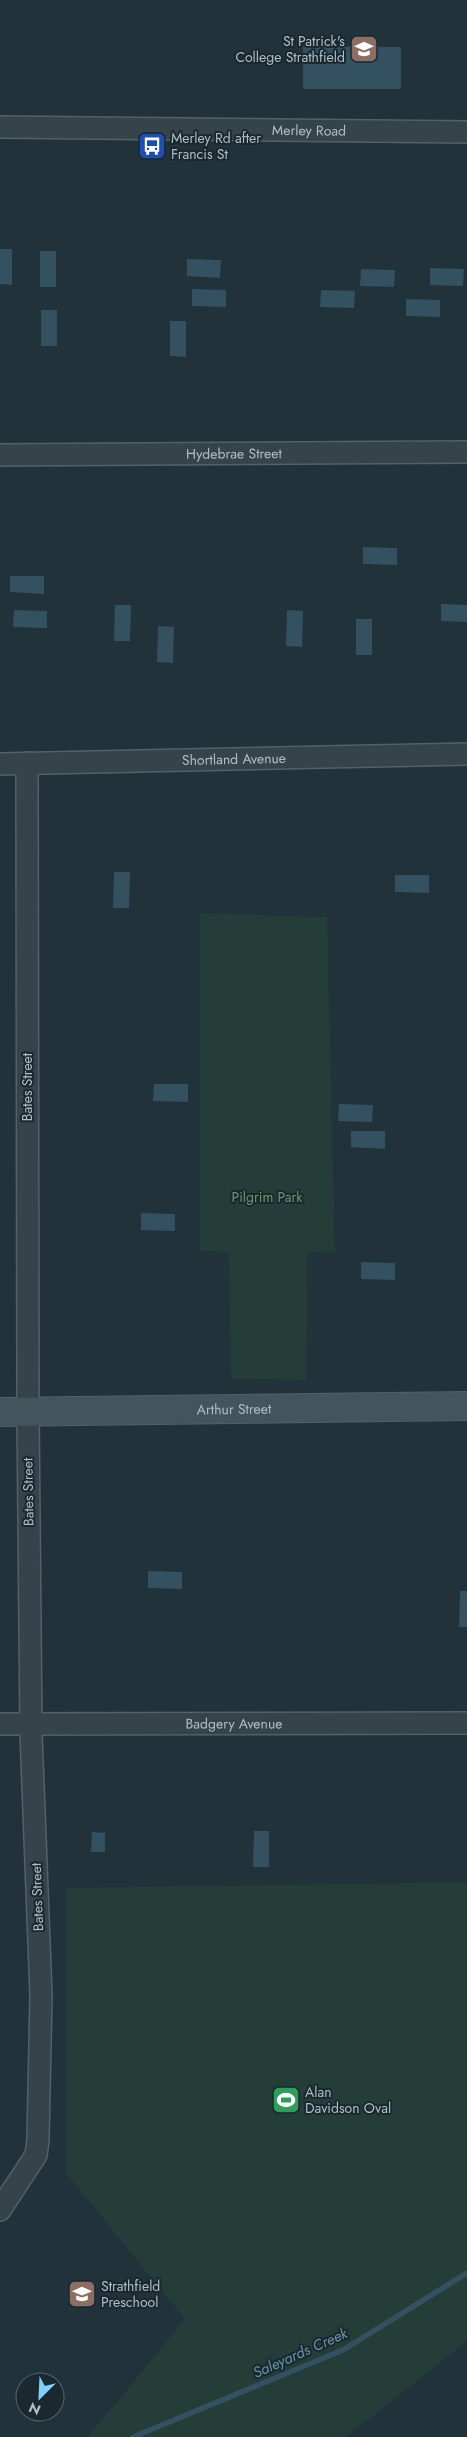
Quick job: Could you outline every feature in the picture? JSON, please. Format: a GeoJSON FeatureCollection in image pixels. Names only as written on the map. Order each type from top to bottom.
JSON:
{"type":"FeatureCollection","features":[{"type":"Feature","properties":{"kind":"main road","name":"Arthur Street"},"geometry":{"type":"LineString","coordinates":[[0,1412],[467,1406]]}},
{"type":"Feature","properties":{"kind":"street","name":"Merley Road"},"geometry":{"type":"LineString","coordinates":[[0,127],[467,132]]}},
{"type":"Feature","properties":{"kind":"street","name":"Hydebrae Street"},"geometry":{"type":"LineString","coordinates":[[0,455],[467,452]]}},
{"type":"Feature","properties":{"kind":"street","name":"Shortland Avenue"},"geometry":{"type":"LineString","coordinates":[[0,764],[467,754]]}},
{"type":"Feature","properties":{"kind":"street","name":"Bates Street"},"geometry":{"type":"LineString","coordinates":[[0,2210],[36,2155],[38,2140],[41,1995],[31,1724],[28,1412],[27,763]]}},
{"type":"Feature","properties":{"kind":"street","name":"Badgery Avenue"},"geometry":{"type":"LineString","coordinates":[[0,1724],[467,1723]]}},
{"type":"Feature","properties":{"kind":"green space","name":"Pilgrim Park"},"geometry":{"type":"Polygon","coordinates":[[[200,913],[327,917],[335,1251],[308,1253],[306,1380],[231,1379],[229,1252],[200,1251],[200,913]]]}},
{"type":"Feature","properties":{"kind":"green space"},"geometry":{"type":"Polygon","coordinates":[[[467,1882],[467,2341],[346,2437],[88,2437],[185,2319],[66,2173],[66,1888],[467,1882]]]}},
{"type":"Feature","properties":{"kind":"water"},"geometry":{"type":"Polygon","coordinates":[[[303,46],[401,47],[401,89],[303,89],[303,46]]]}},
{"type":"Feature","properties":{"kind":"water"},"geometry":{"type":"Polygon","coordinates":[[[0,249],[12,249],[12,285],[0,284],[0,249]]]}},
{"type":"Feature","properties":{"kind":"water"},"geometry":{"type":"Polygon","coordinates":[[[40,251],[56,251],[56,287],[40,287],[40,251]]]}},
{"type":"Feature","properties":{"kind":"water"},"geometry":{"type":"Polygon","coordinates":[[[187,259],[221,260],[220,278],[187,276],[187,259]]]}},
{"type":"Feature","properties":{"kind":"water"},"geometry":{"type":"Polygon","coordinates":[[[430,268],[464,269],[463,286],[430,285],[430,268]]]}},
{"type":"Feature","properties":{"kind":"water"},"geometry":{"type":"Polygon","coordinates":[[[361,269],[395,270],[394,287],[360,286],[361,269]]]}},
{"type":"Feature","properties":{"kind":"water"},"geometry":{"type":"Polygon","coordinates":[[[192,289],[226,290],[226,307],[192,306],[192,289]]]}},
{"type":"Feature","properties":{"kind":"water"},"geometry":{"type":"Polygon","coordinates":[[[321,290],[355,291],[354,308],[320,307],[321,290]]]}},
{"type":"Feature","properties":{"kind":"water"},"geometry":{"type":"Polygon","coordinates":[[[406,299],[440,300],[440,317],[406,316],[406,299]]]}},
{"type":"Feature","properties":{"kind":"water"},"geometry":{"type":"Polygon","coordinates":[[[41,310],[57,310],[57,346],[41,346],[41,310]]]}},
{"type":"Feature","properties":{"kind":"water"},"geometry":{"type":"Polygon","coordinates":[[[170,321],[186,321],[186,357],[170,356],[170,321]]]}},
{"type":"Feature","properties":{"kind":"water"},"geometry":{"type":"Polygon","coordinates":[[[363,547],[397,548],[397,565],[363,564],[363,547]]]}},
{"type":"Feature","properties":{"kind":"water"},"geometry":{"type":"Polygon","coordinates":[[[10,576],[44,576],[44,594],[10,592],[10,576]]]}},
{"type":"Feature","properties":{"kind":"water"},"geometry":{"type":"Polygon","coordinates":[[[441,604],[467,605],[467,622],[441,621],[441,604]]]}},
{"type":"Feature","properties":{"kind":"water"},"geometry":{"type":"Polygon","coordinates":[[[115,605],[131,605],[130,641],[114,641],[115,605]]]}},
{"type":"Feature","properties":{"kind":"water"},"geometry":{"type":"Polygon","coordinates":[[[14,610],[47,611],[47,628],[13,627],[14,610]]]}},
{"type":"Feature","properties":{"kind":"water"},"geometry":{"type":"Polygon","coordinates":[[[287,610],[303,611],[302,647],[286,646],[287,610]]]}},
{"type":"Feature","properties":{"kind":"water"},"geometry":{"type":"Polygon","coordinates":[[[356,619],[372,619],[372,655],[356,655],[356,619]]]}},
{"type":"Feature","properties":{"kind":"water"},"geometry":{"type":"Polygon","coordinates":[[[158,626],[174,627],[173,663],[157,662],[158,626]]]}},
{"type":"Feature","properties":{"kind":"water"},"geometry":{"type":"Polygon","coordinates":[[[114,872],[130,872],[129,908],[113,908],[114,872]]]}},
{"type":"Feature","properties":{"kind":"water"},"geometry":{"type":"Polygon","coordinates":[[[395,875],[429,875],[429,893],[395,892],[395,875]]]}},
{"type":"Feature","properties":{"kind":"water"},"geometry":{"type":"Polygon","coordinates":[[[154,1084],[188,1084],[188,1102],[153,1101],[154,1084]]]}},
{"type":"Feature","properties":{"kind":"water"},"geometry":{"type":"Polygon","coordinates":[[[339,1104],[373,1105],[372,1122],[338,1121],[339,1104]]]}},
{"type":"Feature","properties":{"kind":"water"},"geometry":{"type":"Polygon","coordinates":[[[351,1131],[385,1131],[385,1149],[351,1147],[351,1131]]]}},
{"type":"Feature","properties":{"kind":"water"},"geometry":{"type":"Polygon","coordinates":[[[141,1213],[175,1214],[175,1231],[141,1230],[141,1213]]]}},
{"type":"Feature","properties":{"kind":"water"},"geometry":{"type":"Polygon","coordinates":[[[361,1262],[395,1263],[395,1280],[361,1279],[361,1262]]]}},
{"type":"Feature","properties":{"kind":"water"},"geometry":{"type":"Polygon","coordinates":[[[148,1571],[182,1572],[182,1589],[148,1588],[148,1571]]]}},
{"type":"Feature","properties":{"kind":"water"},"geometry":{"type":"Polygon","coordinates":[[[460,1591],[467,1591],[467,1627],[459,1627],[460,1591]]]}},
{"type":"Feature","properties":{"kind":"water"},"geometry":{"type":"Polygon","coordinates":[[[254,1831],[269,1831],[269,1867],[253,1867],[254,1831]]]}},
{"type":"Feature","properties":{"kind":"water"},"geometry":{"type":"Polygon","coordinates":[[[92,1832],[105,1833],[105,1852],[91,1852],[92,1832]]]}},
{"type":"Feature","properties":{"kind":"waterway","name":"Saleyards Creek"},"geometry":{"type":"LineString","coordinates":[[133,2437],[343,2350],[467,2273]]}},
{"type":"Feature","properties":{"kind":"place","name":"St Patrick's College Strathfield"},"geometry":{"type":"Point","coordinates":[364,49]}},
{"type":"Feature","properties":{"kind":"place","name":"Merley Rd after Francis St"},"geometry":{"type":"Point","coordinates":[152,146]}},
{"type":"Feature","properties":{"kind":"place","name":"Alan Davidson Oval"},"geometry":{"type":"Point","coordinates":[286,2100]}},
{"type":"Feature","properties":{"kind":"place","name":"Strathfield Preschool"},"geometry":{"type":"Point","coordinates":[82,2294]}}]}
